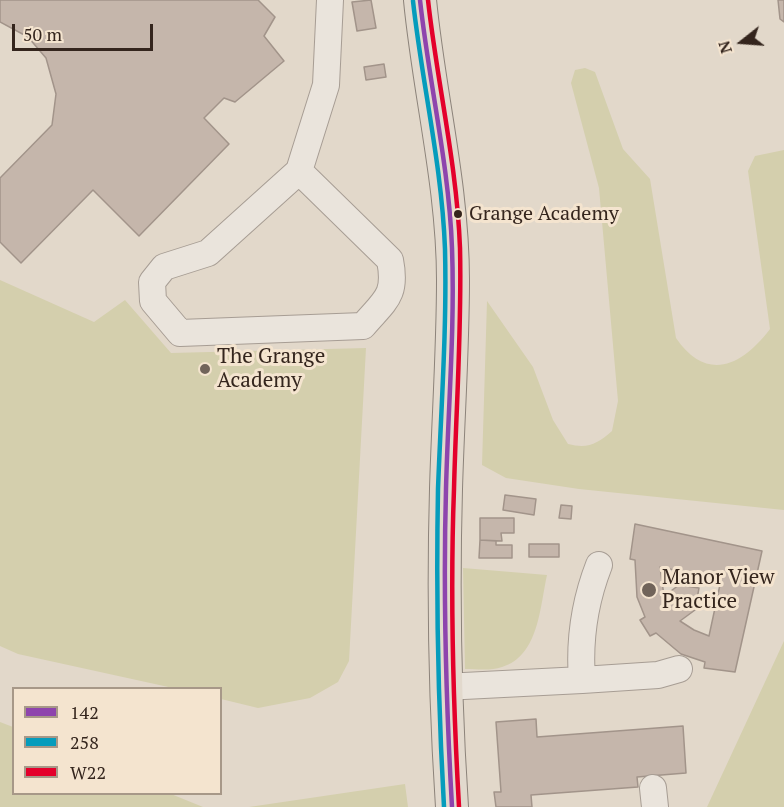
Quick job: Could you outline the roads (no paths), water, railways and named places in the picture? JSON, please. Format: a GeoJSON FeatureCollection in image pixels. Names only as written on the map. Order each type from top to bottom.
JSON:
{"type":"FeatureCollection","features":[{"type":"Feature","properties":{"kind":"main road"},"geometry":{"type":"LineString","coordinates":[[420,0],[426,62],[450,214],[453,279],[446,501],[444,687],[452,807]]}},
{"type":"Feature","properties":{"kind":"lane"},"geometry":{"type":"LineString","coordinates":[[299,171],[390,260],[393,277],[391,292],[363,326],[180,333],[153,301],[152,282],[164,267],[208,253],[299,171],[326,85],[330,0]]}},
{"type":"Feature","properties":{"kind":"lane"},"geometry":{"type":"LineString","coordinates":[[582,680],[580,660],[588,593],[599,565]]}},
{"type":"Feature","properties":{"kind":"lane"},"geometry":{"type":"LineString","coordinates":[[444,687],[658,675],[679,669]]}},
{"type":"Feature","properties":{"kind":"place","name":"Grange Academy"},"geometry":{"type":"Point","coordinates":[458,214]}},
{"type":"Feature","properties":{"kind":"place","name":"The Grange Academy"},"geometry":{"type":"Point","coordinates":[205,369]}},
{"type":"Feature","properties":{"kind":"place","name":"Manor View Practice"},"geometry":{"type":"Point","coordinates":[649,590]}}]}
